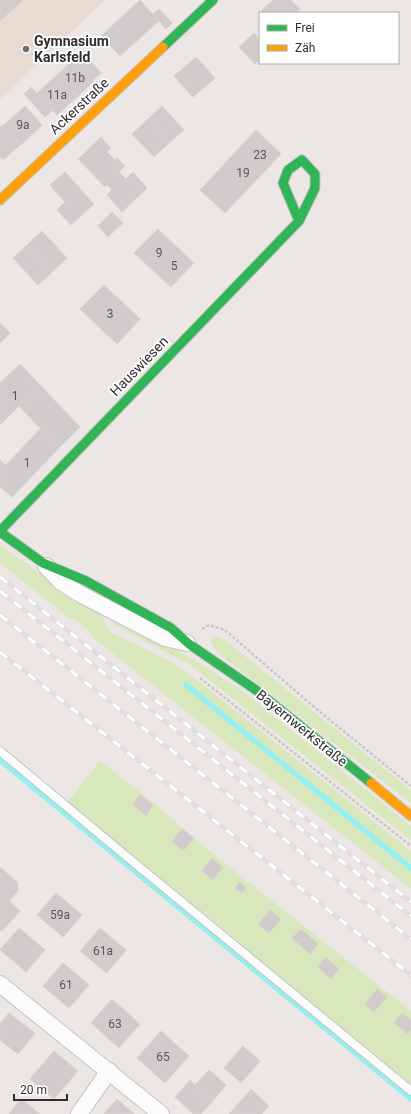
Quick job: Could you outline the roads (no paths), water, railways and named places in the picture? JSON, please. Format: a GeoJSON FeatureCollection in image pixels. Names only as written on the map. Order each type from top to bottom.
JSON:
{"type":"FeatureCollection","features":[{"type":"Feature","properties":{"kind":"street","name":"Ackerstraße"},"geometry":{"type":"LineString","coordinates":[[0,200],[213,0]]}},
{"type":"Feature","properties":{"kind":"street","name":"Hauswiesen"},"geometry":{"type":"LineString","coordinates":[[0,532],[298,221],[315,188],[315,174],[302,160],[288,170],[283,183],[298,221]]}},
{"type":"Feature","properties":{"kind":"street","name":"Bayernwerkstraße"},"geometry":{"type":"LineString","coordinates":[[0,532],[43,563],[61,582],[80,594],[165,638],[189,644],[256,690],[411,816]]}},
{"type":"Feature","properties":{"kind":"street"},"geometry":{"type":"LineString","coordinates":[[0,984],[162,1114]]}},
{"type":"Feature","properties":{"kind":"street"},"geometry":{"type":"LineString","coordinates":[[79,1114],[109,1071]]}},
{"type":"Feature","properties":{"kind":"lane"},"geometry":{"type":"LineString","coordinates":[[0,751],[411,1091]]}},
{"type":"Feature","properties":{"kind":"waterway"},"geometry":{"type":"LineString","coordinates":[[186,685],[411,868]]}},
{"type":"Feature","properties":{"kind":"waterway"},"geometry":{"type":"LineString","coordinates":[[0,760],[411,1099]]}},
{"type":"Feature","properties":{"kind":"railway"},"geometry":{"type":"LineString","coordinates":[[0,577],[411,902]]}},
{"type":"Feature","properties":{"kind":"railway"},"geometry":{"type":"LineString","coordinates":[[0,591],[411,916]]}},
{"type":"Feature","properties":{"kind":"railway"},"geometry":{"type":"LineString","coordinates":[[0,615],[411,939]]}},
{"type":"Feature","properties":{"kind":"railway"},"geometry":{"type":"LineString","coordinates":[[0,652],[411,975]]}},
{"type":"Feature","properties":{"kind":"place","name":"Gymnasium Karlsfeld"},"geometry":{"type":"Point","coordinates":[26,49]}}]}
